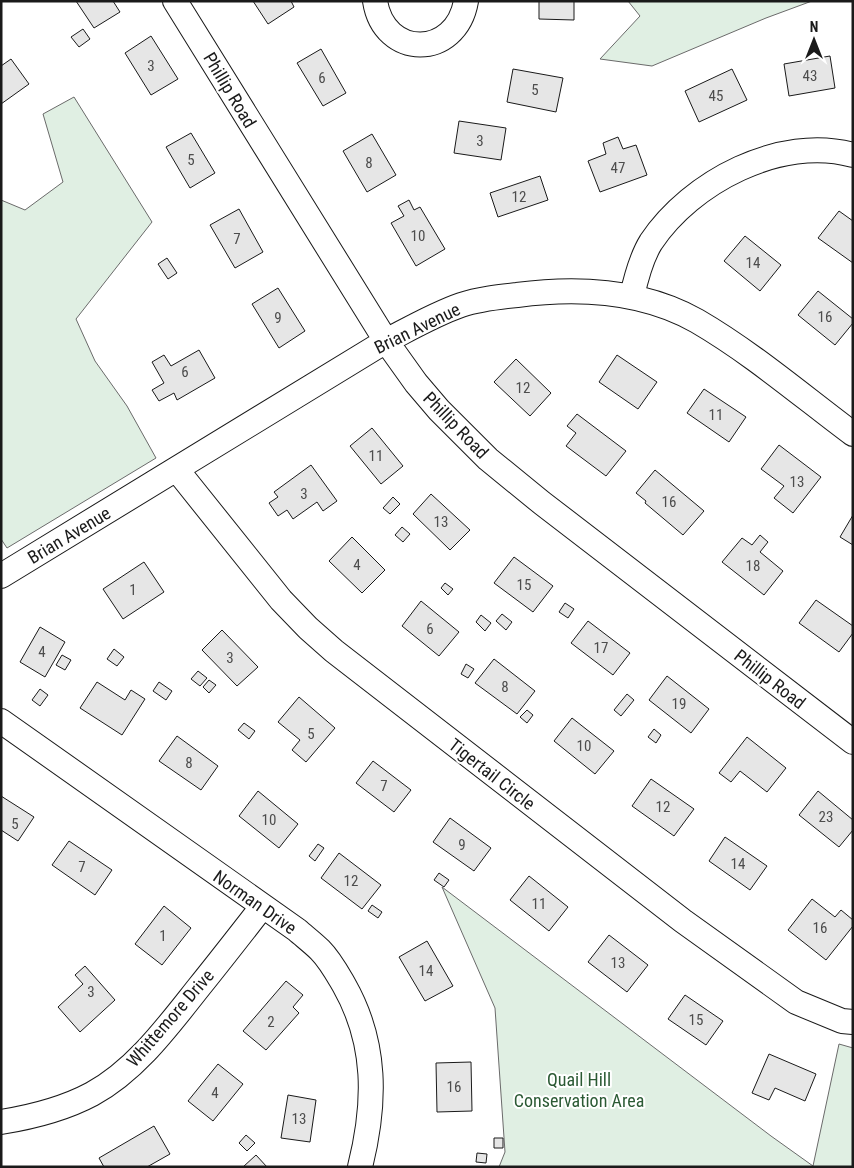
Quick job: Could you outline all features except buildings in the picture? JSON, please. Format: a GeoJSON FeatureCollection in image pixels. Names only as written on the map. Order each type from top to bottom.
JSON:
{"type":"FeatureCollection","features":[{"type":"Feature","properties":{"kind":"street","name":"Phillip Road"},"geometry":{"type":"LineString","coordinates":[[176,1],[386,341],[416,383],[439,410],[488,459],[542,503],[853,742]]}},
{"type":"Feature","properties":{"kind":"street"},"geometry":{"type":"LineString","coordinates":[[375,1],[380,20],[392,34],[400,39],[418,44],[438,41],[451,32],[461,21],[466,1]]}},
{"type":"Feature","properties":{"kind":"street"},"geometry":{"type":"LineString","coordinates":[[632,296],[638,271],[650,244],[665,224],[714,181],[737,168],[790,153],[841,151],[853,155]]}},
{"type":"Feature","properties":{"kind":"street","name":"Brian Avenue"},"geometry":{"type":"LineString","coordinates":[[1,576],[386,341],[436,315],[462,305],[492,298],[538,292],[576,291],[632,296],[659,305],[695,320],[715,333],[757,361],[853,434]]}},
{"type":"Feature","properties":{"kind":"street","name":"Tigertail Circle"},"geometry":{"type":"LineString","coordinates":[[177,470],[281,600],[334,651],[683,921],[796,1002],[842,1021],[853,1022]]}},
{"type":"Feature","properties":{"kind":"street","name":"Norman Drive"},"geometry":{"type":"LineString","coordinates":[[1,721],[297,930],[321,951],[336,970],[349,994],[363,1025],[370,1056],[372,1099],[368,1137],[360,1167]]}},
{"type":"Feature","properties":{"kind":"street","name":"Whittemore Drive"},"geometry":{"type":"LineString","coordinates":[[1,1122],[49,1112],[74,1103],[94,1093],[116,1077],[140,1057],[173,1021],[262,907]]}},
{"type":"Feature","properties":{"kind":"green space"},"geometry":{"type":"Polygon","coordinates":[[[628,1],[812,1],[766,18],[652,66],[600,59],[640,16],[628,1]]]}},
{"type":"Feature","properties":{"kind":"green space"},"geometry":{"type":"Polygon","coordinates":[[[74,97],[152,222],[76,319],[95,361],[127,406],[156,458],[7,548],[1,539],[1,200],[25,210],[63,182],[43,114],[74,97]]]}},
{"type":"Feature","properties":{"kind":"green space","name":"Quail Hill Conservation Area"},"geometry":{"type":"Polygon","coordinates":[[[442,887],[813,1166],[839,1044],[853,1048],[853,1167],[499,1167],[505,1152],[495,1008],[442,887]]]}}]}
